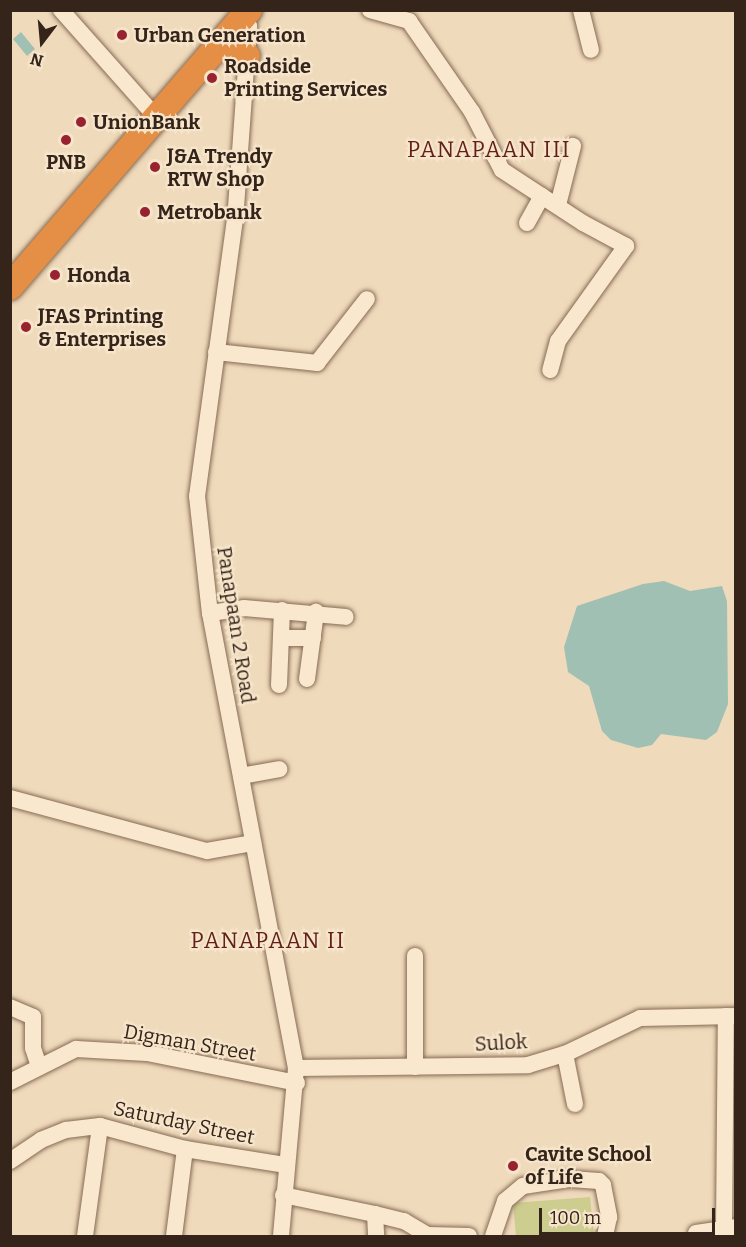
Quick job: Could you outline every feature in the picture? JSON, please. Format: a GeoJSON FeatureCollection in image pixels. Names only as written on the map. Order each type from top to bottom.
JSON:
{"type":"FeatureCollection","features":[{"type":"Feature","properties":{"kind":"highway"},"geometry":{"type":"LineString","coordinates":[[10,287],[245,15]]}},
{"type":"Feature","properties":{"kind":"highway"},"geometry":{"type":"LineString","coordinates":[[219,46],[235,42],[247,56]]}},
{"type":"Feature","properties":{"kind":"street"},"geometry":{"type":"LineString","coordinates":[[61,10],[156,117]]}},
{"type":"Feature","properties":{"kind":"street"},"geometry":{"type":"LineString","coordinates":[[370,10],[409,21],[472,112],[502,170],[628,248],[565,330],[550,370]]}},
{"type":"Feature","properties":{"kind":"street"},"geometry":{"type":"LineString","coordinates":[[580,10],[591,50]]}},
{"type":"Feature","properties":{"kind":"street","name":"Panapaan 2 Road"},"geometry":{"type":"LineString","coordinates":[[245,15],[249,26],[236,219],[197,496],[210,614],[297,1076],[285,1165],[280,1236]]}},
{"type":"Feature","properties":{"kind":"street"},"geometry":{"type":"LineString","coordinates":[[558,206],[573,146]]}},
{"type":"Feature","properties":{"kind":"street"},"geometry":{"type":"LineString","coordinates":[[527,223],[542,196]]}},
{"type":"Feature","properties":{"kind":"street"},"geometry":{"type":"LineString","coordinates":[[216,352],[272,357],[300,364],[317,363],[367,299]]}},
{"type":"Feature","properties":{"kind":"street"},"geometry":{"type":"LineString","coordinates":[[210,614],[244,608],[316,612],[346,617]]}},
{"type":"Feature","properties":{"kind":"street"},"geometry":{"type":"LineString","coordinates":[[279,685],[282,610]]}},
{"type":"Feature","properties":{"kind":"street"},"geometry":{"type":"LineString","coordinates":[[307,679],[316,612]]}},
{"type":"Feature","properties":{"kind":"street"},"geometry":{"type":"LineString","coordinates":[[282,638],[313,638]]}},
{"type":"Feature","properties":{"kind":"street"},"geometry":{"type":"LineString","coordinates":[[241,776],[279,769]]}},
{"type":"Feature","properties":{"kind":"street"},"geometry":{"type":"LineString","coordinates":[[10,798],[199,850],[253,843]]}},
{"type":"Feature","properties":{"kind":"street"},"geometry":{"type":"LineString","coordinates":[[415,956],[415,1067]]}},
{"type":"Feature","properties":{"kind":"street"},"geometry":{"type":"LineString","coordinates":[[10,1007],[33,1017],[33,1048],[39,1067]]}},
{"type":"Feature","properties":{"kind":"street"},"geometry":{"type":"LineString","coordinates":[[696,1233],[730,1228],[731,1016]]}},
{"type":"Feature","properties":{"kind":"street","name":"Sulok"},"geometry":{"type":"LineString","coordinates":[[297,1076],[415,1067],[528,1065],[566,1054],[640,1018],[731,1016]]}},
{"type":"Feature","properties":{"kind":"street","name":"Digman Street"},"geometry":{"type":"LineString","coordinates":[[10,1082],[76,1049],[147,1053],[297,1076]]}},
{"type":"Feature","properties":{"kind":"street"},"geometry":{"type":"LineString","coordinates":[[566,1054],[575,1104]]}},
{"type":"Feature","properties":{"kind":"street"},"geometry":{"type":"LineString","coordinates":[[85,1236],[100,1126]]}},
{"type":"Feature","properties":{"kind":"street","name":"Saturday Street"},"geometry":{"type":"LineString","coordinates":[[10,1161],[41,1140],[66,1130],[100,1126],[185,1149],[285,1165]]}},
{"type":"Feature","properties":{"kind":"street"},"geometry":{"type":"LineString","coordinates":[[174,1236],[185,1149]]}},
{"type":"Feature","properties":{"kind":"street"},"geometry":{"type":"LineString","coordinates":[[493,1236],[505,1202],[523,1186],[570,1179],[599,1181],[603,1185],[609,1217],[605,1236]]}},
{"type":"Feature","properties":{"kind":"street"},"geometry":{"type":"LineString","coordinates":[[283,1195],[404,1221],[426,1235],[469,1236]]}},
{"type":"Feature","properties":{"kind":"street"},"geometry":{"type":"LineString","coordinates":[[375,1214],[376,1236]]}},
{"type":"Feature","properties":{"kind":"green space"},"geometry":{"type":"Polygon","coordinates":[[[590,1197],[594,1236],[516,1236],[513,1203],[590,1197]]]}},
{"type":"Feature","properties":{"kind":"shaded area"},"geometry":{"type":"Polygon","coordinates":[[[21,32],[35,49],[27,56],[13,39],[21,32]]]}},
{"type":"Feature","properties":{"kind":"shaded area"},"geometry":{"type":"Polygon","coordinates":[[[664,581],[690,591],[722,586],[727,601],[728,704],[717,732],[706,740],[661,734],[652,745],[638,748],[611,740],[602,731],[589,686],[568,672],[564,647],[577,606],[643,584],[664,581]]]}},
{"type":"Feature","properties":{"kind":"place","name":"Urban Generation"},"geometry":{"type":"Point","coordinates":[122,35]}},
{"type":"Feature","properties":{"kind":"place","name":"Roadside Printing Services"},"geometry":{"type":"Point","coordinates":[212,78]}},
{"type":"Feature","properties":{"kind":"place","name":"UnionBank"},"geometry":{"type":"Point","coordinates":[81,122]}},
{"type":"Feature","properties":{"kind":"place","name":"PNB"},"geometry":{"type":"Point","coordinates":[66,140]}},
{"type":"Feature","properties":{"kind":"place","name":"J&A Trendy RTW Shop"},"geometry":{"type":"Point","coordinates":[155,167]}},
{"type":"Feature","properties":{"kind":"place","name":"Metrobank"},"geometry":{"type":"Point","coordinates":[145,212]}},
{"type":"Feature","properties":{"kind":"place","name":"Honda"},"geometry":{"type":"Point","coordinates":[55,275]}},
{"type":"Feature","properties":{"kind":"place","name":"JFAS Printing & Enterprises"},"geometry":{"type":"Point","coordinates":[26,327]}},
{"type":"Feature","properties":{"kind":"place","name":"Cavite School of Life"},"geometry":{"type":"Point","coordinates":[513,1166]}},
{"type":"Feature","properties":{"kind":"district","name":"PANAPAAN III"},"geometry":{"type":"Point","coordinates":[489,150]}},
{"type":"Feature","properties":{"kind":"district","name":"PANAPAAN II"},"geometry":{"type":"Point","coordinates":[268,941]}}]}
